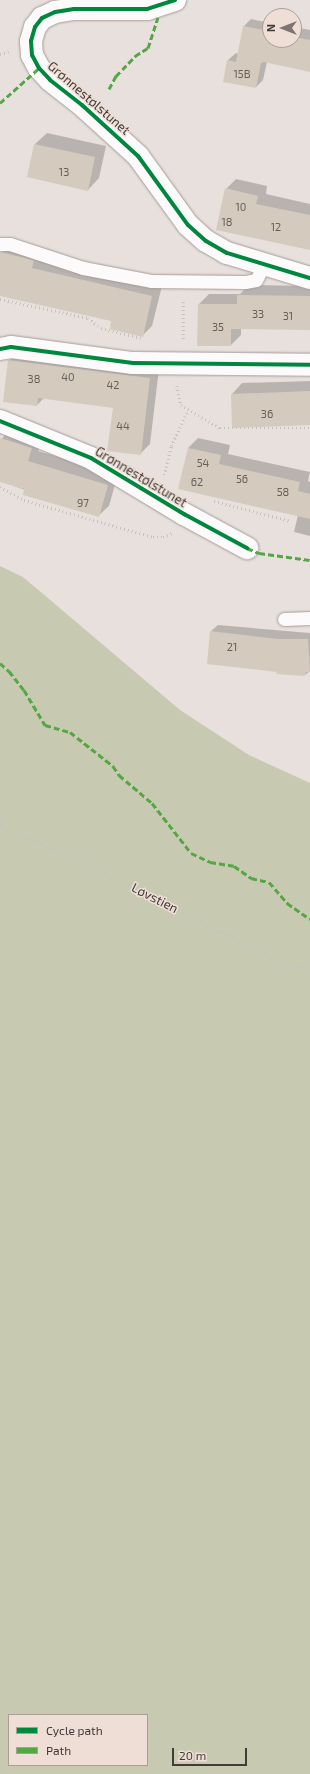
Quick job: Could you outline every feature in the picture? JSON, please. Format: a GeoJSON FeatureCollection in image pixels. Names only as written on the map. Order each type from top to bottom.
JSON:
{"type":"FeatureCollection","features":[{"type":"Feature","properties":{"kind":"street","name":"Grønnestølstunet"},"geometry":{"type":"LineString","coordinates":[[175,0],[147,9],[98,5],[55,12],[42,18],[35,27],[32,41],[32,55],[38,68],[124,142],[188,225],[197,233],[227,253],[310,278]]}},
{"type":"Feature","properties":{"kind":"street"},"geometry":{"type":"LineString","coordinates":[[0,349],[11,347],[133,363],[182,365],[310,364]]}},
{"type":"Feature","properties":{"kind":"street","name":"Grønnestølstunet"},"geometry":{"type":"LineString","coordinates":[[0,421],[91,458],[184,514],[246,548]]}},
{"type":"Feature","properties":{"kind":"lane"},"geometry":{"type":"LineString","coordinates":[[0,244],[10,244],[46,257],[124,278],[183,282],[256,280],[264,265]]}},
{"type":"Feature","properties":{"kind":"lane"},"geometry":{"type":"LineString","coordinates":[[284,619],[310,618]]}},
{"type":"Feature","properties":{"kind":"path"},"geometry":{"type":"LineString","coordinates":[[183,282],[183,348],[189,354],[182,365],[177,398],[188,410],[226,430],[310,428]]}},
{"type":"Feature","properties":{"kind":"path"},"geometry":{"type":"LineString","coordinates":[[0,299],[88,318],[101,328],[145,339]]}},
{"type":"Feature","properties":{"kind":"path"},"geometry":{"type":"LineString","coordinates":[[157,497],[171,446],[188,410]]}},
{"type":"Feature","properties":{"kind":"path"},"geometry":{"type":"LineString","coordinates":[[0,487],[24,500],[153,537],[170,535],[184,514]]}},
{"type":"Feature","properties":{"kind":"path"},"geometry":{"type":"LineString","coordinates":[[207,499],[290,521]]}},
{"type":"Feature","properties":{"kind":"green space"},"geometry":{"type":"Polygon","coordinates":[[[0,566],[23,577],[180,710],[249,755],[310,783],[310,1774],[0,1774],[0,566]]]}},
{"type":"Feature","properties":{"kind":"building"},"geometry":{"type":"Polygon","coordinates":[[[243,26],[262,30],[262,48],[302,48],[302,38],[310,40],[310,72],[264,62],[261,63],[256,88],[223,82],[227,60],[236,62],[243,26]]]}},
{"type":"Feature","properties":{"kind":"building"},"geometry":{"type":"Polygon","coordinates":[[[34,144],[95,157],[88,191],[27,177],[34,144]]]}},
{"type":"Feature","properties":{"kind":"building"},"geometry":{"type":"Polygon","coordinates":[[[225,188],[258,196],[256,204],[310,215],[310,250],[216,230],[225,188]]]}},
{"type":"Feature","properties":{"kind":"building"},"geometry":{"type":"Polygon","coordinates":[[[0,252],[34,260],[32,268],[152,296],[143,337],[110,329],[111,321],[0,296],[0,252]]]}},
{"type":"Feature","properties":{"kind":"building"},"geometry":{"type":"Polygon","coordinates":[[[237,295],[310,296],[310,330],[231,329],[231,346],[197,346],[198,304],[237,304],[237,295]]]}},
{"type":"Feature","properties":{"kind":"building"},"geometry":{"type":"Polygon","coordinates":[[[8,360],[150,378],[141,455],[107,451],[113,408],[38,398],[37,406],[3,402],[8,360]]]}},
{"type":"Feature","properties":{"kind":"building"},"geometry":{"type":"Polygon","coordinates":[[[310,391],[310,425],[232,428],[231,394],[310,391]]]}},
{"type":"Feature","properties":{"kind":"building"},"geometry":{"type":"Polygon","coordinates":[[[0,438],[32,448],[28,461],[108,485],[99,517],[23,495],[24,489],[0,482],[0,438]]]}},
{"type":"Feature","properties":{"kind":"building"},"geometry":{"type":"Polygon","coordinates":[[[188,448],[221,455],[219,464],[300,482],[298,491],[310,494],[310,519],[178,489],[188,448]]]}},
{"type":"Feature","properties":{"kind":"building"},"geometry":{"type":"Polygon","coordinates":[[[210,631],[278,639],[308,639],[310,672],[306,672],[305,676],[276,674],[277,672],[207,664],[210,631]]]}},
{"type":"Feature","properties":{"kind":"marked path"},"geometry":{"type":"LineString","coordinates":[[109,89],[116,76],[135,56],[148,48],[158,18]]}},
{"type":"Feature","properties":{"kind":"marked path"},"geometry":{"type":"LineString","coordinates":[[0,103],[39,68]]}},
{"type":"Feature","properties":{"kind":"marked path"},"geometry":{"type":"LineString","coordinates":[[247,548],[259,553],[310,560]]}},
{"type":"Feature","properties":{"kind":"marked path"},"geometry":{"type":"LineString","coordinates":[[0,663],[9,671],[24,690],[45,725],[70,732],[113,766],[119,775],[152,803],[191,853],[210,862],[234,866],[251,878],[269,882],[287,903],[310,919]]}},
{"type":"Feature","properties":{"kind":"cycle path"},"geometry":{"type":"LineString","coordinates":[[175,0],[147,9],[74,9],[55,12],[42,18],[35,27],[31,41],[32,55],[39,68],[50,80],[82,105],[138,156],[188,225],[206,241],[227,253],[310,278]]}},
{"type":"Feature","properties":{"kind":"cycle path"},"geometry":{"type":"LineString","coordinates":[[0,349],[11,347],[133,363],[310,365]]}},
{"type":"Feature","properties":{"kind":"cycle path"},"geometry":{"type":"LineString","coordinates":[[0,421],[91,458],[184,514],[247,548]]}}]}
